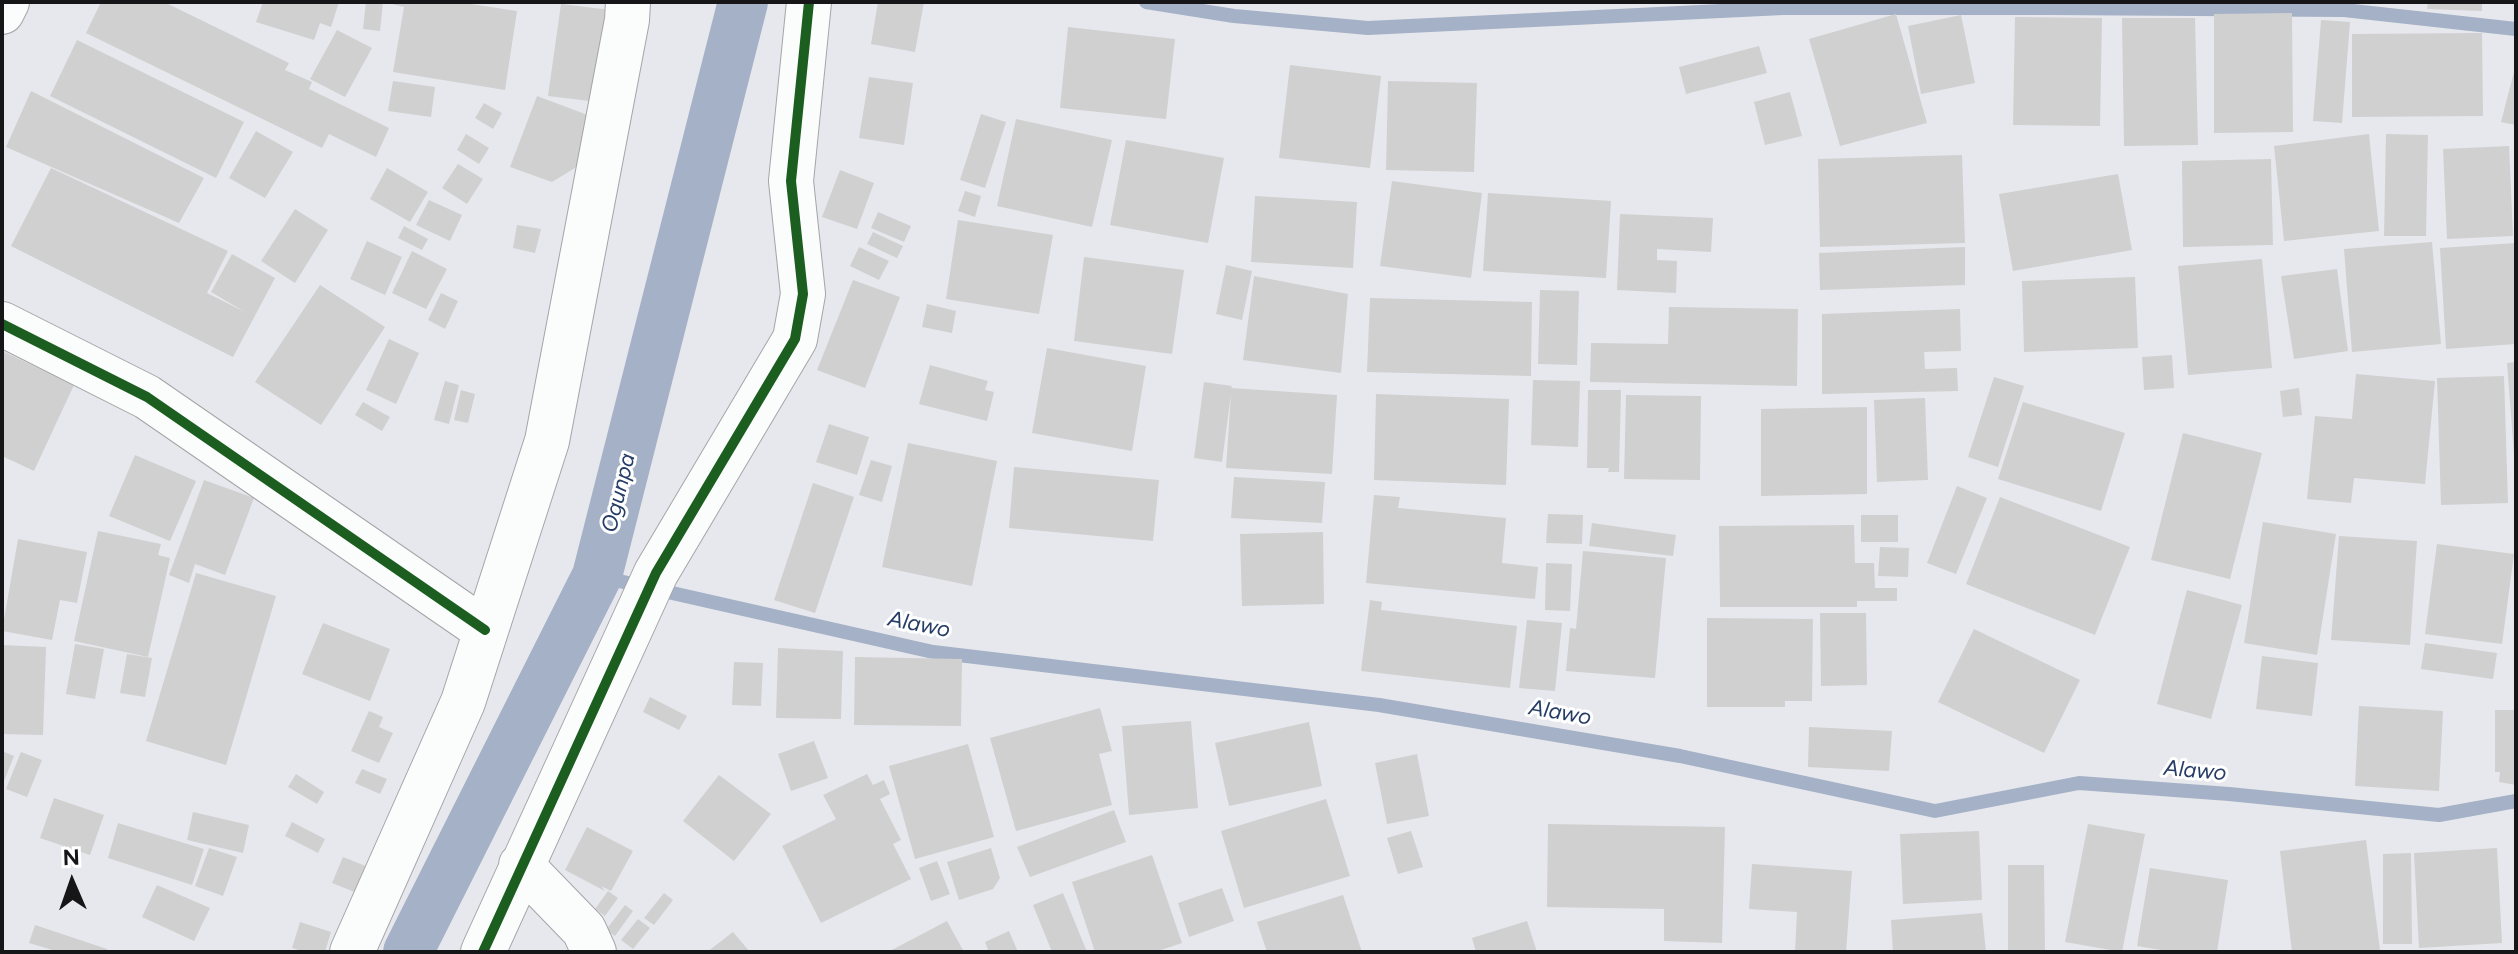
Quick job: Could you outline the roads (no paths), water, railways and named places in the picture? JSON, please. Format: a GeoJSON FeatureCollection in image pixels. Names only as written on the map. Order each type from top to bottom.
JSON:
{"type":"FeatureCollection","features":[{"type":"Feature","properties":{"kind":"street"},"geometry":{"type":"LineString","coordinates":[[2,12],[7,2]]}},
{"type":"Feature","properties":{"kind":"street"},"geometry":{"type":"LineString","coordinates":[[352,952],[463,702],[547,441],[628,2]]}},
{"type":"Feature","properties":{"kind":"street"},"geometry":{"type":"LineString","coordinates":[[483,952],[650,588],[795,339],[803,294],[791,181],[809,2]]}},
{"type":"Feature","properties":{"kind":"street"},"geometry":{"type":"LineString","coordinates":[[2,324],[147,397],[485,630]]}},
{"type":"Feature","properties":{"kind":"street"},"geometry":{"type":"LineString","coordinates":[[521,865],[584,930],[594,952]]}},
{"type":"Feature","properties":{"kind":"waterway","name":"Ogunpa"},"geometry":{"type":"LineString","coordinates":[[408,952],[597,576],[743,2]]}},
{"type":"Feature","properties":{"kind":"waterway"},"geometry":{"type":"LineString","coordinates":[[1146,2],[1234,16],[1368,28],[1783,8],[2047,8],[2344,10],[2516,29]]}},
{"type":"Feature","properties":{"kind":"waterway","name":"Alawo"},"geometry":{"type":"LineString","coordinates":[[597,576],[933,652],[1379,705],[1680,756],[1935,811],[2079,783],[2439,815],[2516,801]]}}]}
